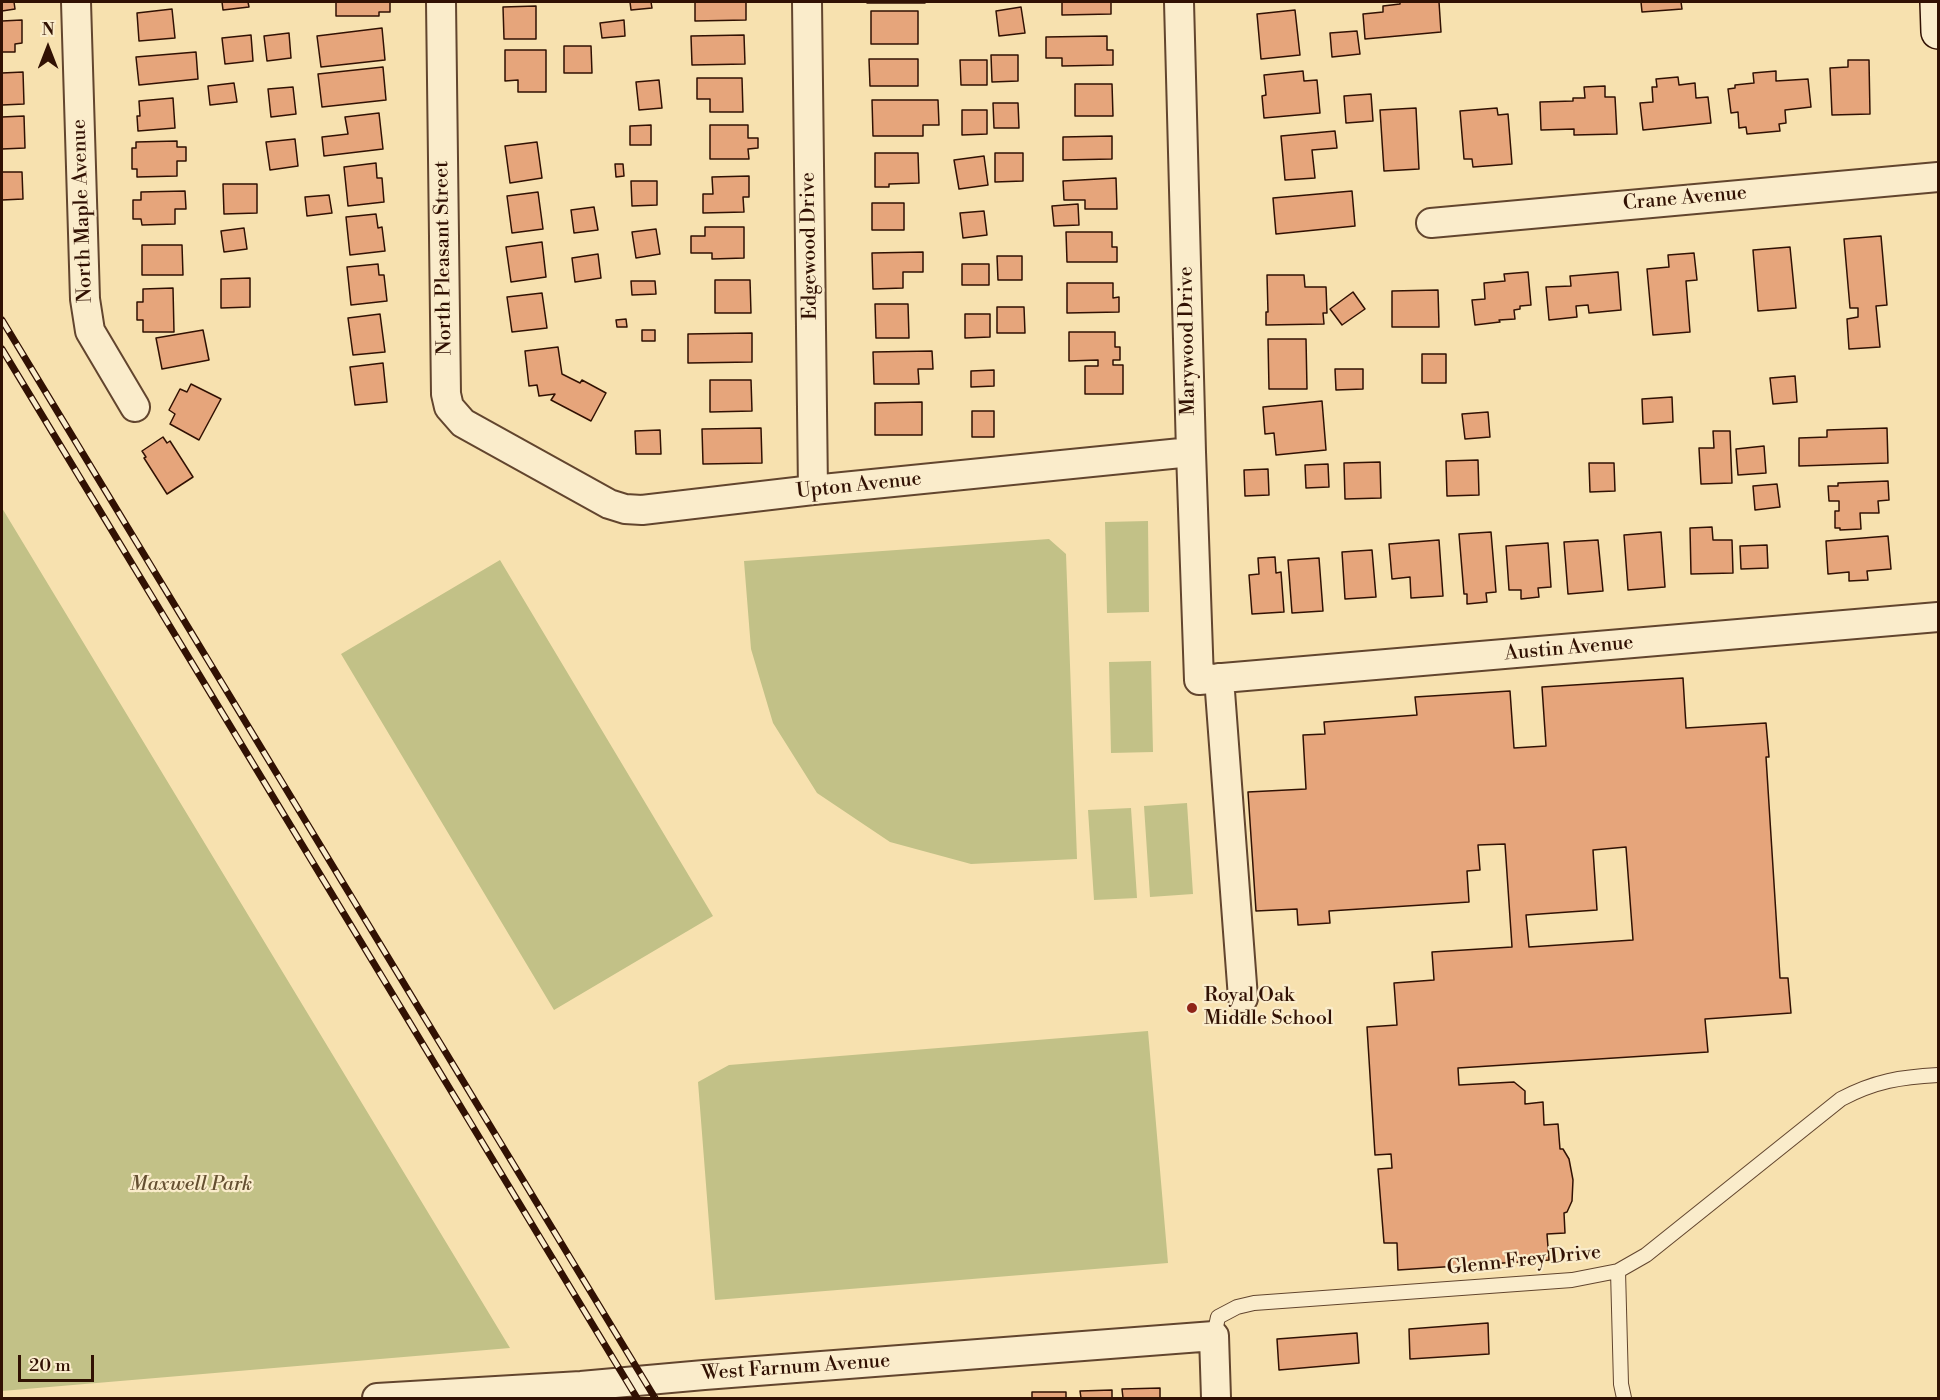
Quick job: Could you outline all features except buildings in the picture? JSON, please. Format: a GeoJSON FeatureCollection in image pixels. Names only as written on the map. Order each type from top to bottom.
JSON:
{"type":"FeatureCollection","features":[{"type":"Feature","properties":{"kind":"street","name":"North Maple Avenue"},"geometry":{"type":"LineString","coordinates":[[76,2],[85,299],[90,331],[135,408]]}},
{"type":"Feature","properties":{"kind":"street","name":"North Pleasant Street"},"geometry":{"type":"LineString","coordinates":[[441,2],[446,393],[449,408],[463,423],[538,464]]}},
{"type":"Feature","properties":{"kind":"street","name":"Edgewood Drive"},"geometry":{"type":"LineString","coordinates":[[807,2],[813,490]]}},
{"type":"Feature","properties":{"kind":"street","name":"Marywood Drive"},"geometry":{"type":"LineString","coordinates":[[1179,2],[1191,452],[1209,679],[1243,998]]}},
{"type":"Feature","properties":{"kind":"street"},"geometry":{"type":"LineString","coordinates":[[1937,2],[1938,32]]}},
{"type":"Feature","properties":{"kind":"street","name":"Crane Avenue"},"geometry":{"type":"LineString","coordinates":[[1431,223],[1938,177]]}},
{"type":"Feature","properties":{"kind":"street","name":"Upton Avenue"},"geometry":{"type":"LineString","coordinates":[[538,464],[609,504],[625,509],[642,510],[813,490],[1191,452]]}},
{"type":"Feature","properties":{"kind":"street","name":"Austin Avenue"},"geometry":{"type":"LineString","coordinates":[[1209,679],[1938,617]]}},
{"type":"Feature","properties":{"kind":"street"},"geometry":{"type":"LineString","coordinates":[[1214,1336],[1216,1398]]}},
{"type":"Feature","properties":{"kind":"street","name":"West Farnum Avenue"},"geometry":{"type":"LineString","coordinates":[[377,1398],[581,1386],[1214,1336]]}},
{"type":"Feature","properties":{"kind":"lane","name":"Glenn Frey Drive"},"geometry":{"type":"LineString","coordinates":[[1214,1336],[1218,1317],[1237,1307],[1254,1303],[1572,1280],[1618,1271],[1646,1255],[1841,1099],[1864,1087],[1892,1079],[1938,1075]]}},
{"type":"Feature","properties":{"kind":"lane"},"geometry":{"type":"LineString","coordinates":[[1618,1271],[1621,1384],[1624,1398]]}},
{"type":"Feature","properties":{"kind":"green space","name":"Maxwell Park"},"geometry":{"type":"Polygon","coordinates":[[[2,508],[510,1348],[2,1391],[2,508]]]}},
{"type":"Feature","properties":{"kind":"green space"},"geometry":{"type":"Polygon","coordinates":[[[1148,521],[1149,612],[1107,613],[1105,522],[1148,521]]]}},
{"type":"Feature","properties":{"kind":"green space"},"geometry":{"type":"Polygon","coordinates":[[[1049,539],[1066,554],[1077,859],[971,864],[890,842],[817,793],[773,723],[751,649],[744,561],[1049,539]]]}},
{"type":"Feature","properties":{"kind":"green space"},"geometry":{"type":"Polygon","coordinates":[[[500,560],[713,916],[554,1010],[341,654],[500,560]]]}},
{"type":"Feature","properties":{"kind":"green space"},"geometry":{"type":"Polygon","coordinates":[[[1151,661],[1153,752],[1111,753],[1109,662],[1151,661]]]}},
{"type":"Feature","properties":{"kind":"green space"},"geometry":{"type":"Polygon","coordinates":[[[1187,803],[1193,894],[1150,897],[1144,806],[1187,803]]]}},
{"type":"Feature","properties":{"kind":"green space"},"geometry":{"type":"Polygon","coordinates":[[[1131,808],[1137,898],[1094,900],[1088,810],[1131,808]]]}},
{"type":"Feature","properties":{"kind":"green space"},"geometry":{"type":"Polygon","coordinates":[[[1148,1031],[1168,1263],[715,1300],[698,1082],[729,1065],[1148,1031]]]}},
{"type":"Feature","properties":{"kind":"railway"},"geometry":{"type":"LineString","coordinates":[[2,320],[655,1398]]}},
{"type":"Feature","properties":{"kind":"railway"},"geometry":{"type":"LineString","coordinates":[[2,349],[637,1398]]}},
{"type":"Feature","properties":{"kind":"place","name":"Royal Oak Middle School"},"geometry":{"type":"Point","coordinates":[1192,1008]}}]}
